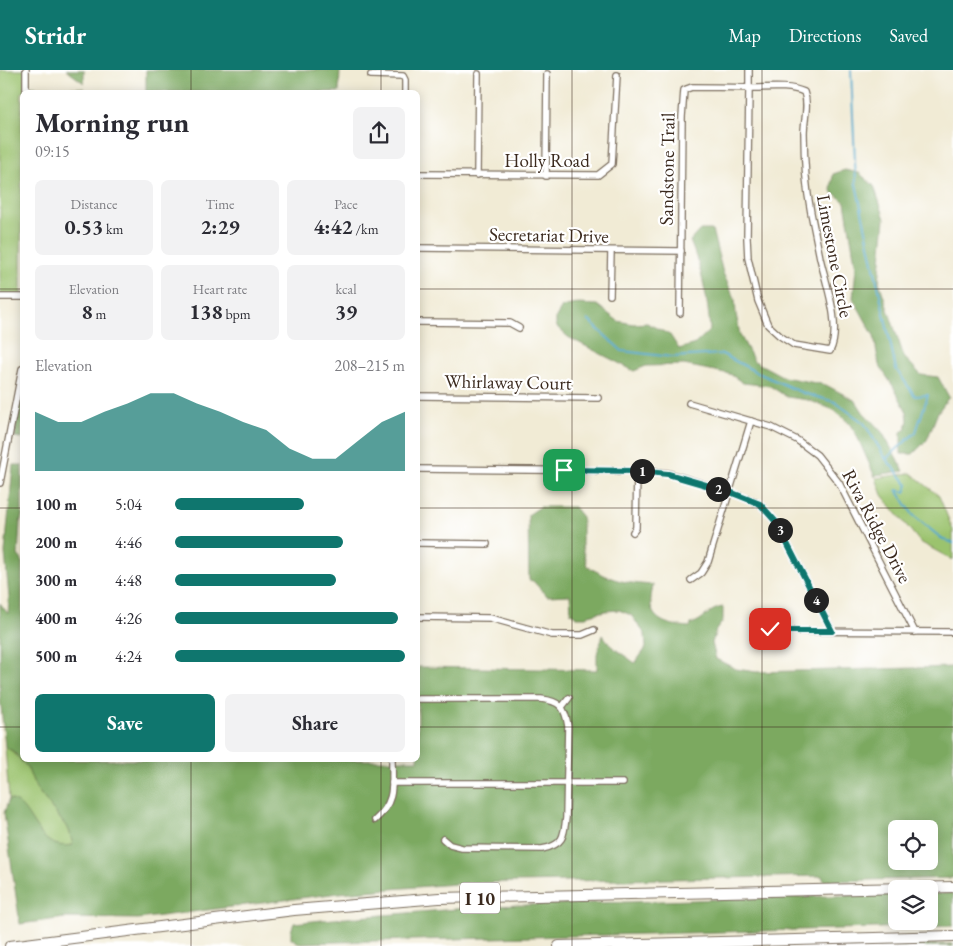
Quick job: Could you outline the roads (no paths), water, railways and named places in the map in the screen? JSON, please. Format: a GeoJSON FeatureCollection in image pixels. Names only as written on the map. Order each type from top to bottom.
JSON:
{"type":"FeatureCollection","features":[{"type":"Feature","properties":{"kind":"highway","name":"I 10"},"geometry":{"type":"LineString","coordinates":[[10,946],[294,910],[439,898],[953,887]]}},
{"type":"Feature","properties":{"kind":"highway"},"geometry":{"type":"LineString","coordinates":[[559,946],[953,936]]}},
{"type":"Feature","properties":{"kind":"street"},"geometry":{"type":"LineString","coordinates":[[26,70],[26,90]]}},
{"type":"Feature","properties":{"kind":"street","name":"Limestone Circle"},"geometry":{"type":"LineString","coordinates":[[749,70],[747,238],[748,258],[758,301],[768,325],[780,336],[794,345],[830,351],[834,343],[831,303],[807,189],[804,131],[807,98],[804,92],[796,88],[749,88]]}},
{"type":"Feature","properties":{"kind":"street"},"geometry":{"type":"LineString","coordinates":[[477,175],[478,74]]}},
{"type":"Feature","properties":{"kind":"street"},"geometry":{"type":"LineString","coordinates":[[546,176],[547,74]]}},
{"type":"Feature","properties":{"kind":"street"},"geometry":{"type":"LineString","coordinates":[[371,75],[401,75],[405,80],[405,90]]}},
{"type":"Feature","properties":{"kind":"street","name":"Holly Road"},"geometry":{"type":"LineString","coordinates":[[420,174],[598,175],[612,164],[617,75]]}},
{"type":"Feature","properties":{"kind":"street","name":"Sandstone Trail"},"geometry":{"type":"LineString","coordinates":[[680,313],[682,117],[684,90],[692,87],[749,88]]}},
{"type":"Feature","properties":{"kind":"street","name":"Secretariat Drive"},"geometry":{"type":"LineString","coordinates":[[420,248],[681,252]]}},
{"type":"Feature","properties":{"kind":"street"},"geometry":{"type":"LineString","coordinates":[[610,295],[611,251]]}},
{"type":"Feature","properties":{"kind":"street"},"geometry":{"type":"LineString","coordinates":[[0,296],[20,297]]}},
{"type":"Feature","properties":{"kind":"street"},"geometry":{"type":"LineString","coordinates":[[420,322],[510,323],[520,328]]}},
{"type":"Feature","properties":{"kind":"street"},"geometry":{"type":"LineString","coordinates":[[0,483],[20,379]]}},
{"type":"Feature","properties":{"kind":"street","name":"Whirlaway Court"},"geometry":{"type":"LineString","coordinates":[[420,396],[598,398]]}},
{"type":"Feature","properties":{"kind":"street","name":"Riva Ridge Drive"},"geometry":{"type":"LineString","coordinates":[[689,403],[771,427],[797,440],[817,455],[844,491],[915,632]]}},
{"type":"Feature","properties":{"kind":"street"},"geometry":{"type":"LineString","coordinates":[[691,580],[701,573],[708,562],[751,422]]}},
{"type":"Feature","properties":{"kind":"street"},"geometry":{"type":"LineString","coordinates":[[420,469],[637,471],[668,474],[730,492],[760,504],[776,522],[832,631]]}},
{"type":"Feature","properties":{"kind":"street"},"geometry":{"type":"LineString","coordinates":[[633,532],[636,528],[637,471]]}},
{"type":"Feature","properties":{"kind":"street"},"geometry":{"type":"LineString","coordinates":[[420,543],[487,544]]}},
{"type":"Feature","properties":{"kind":"street"},"geometry":{"type":"LineString","coordinates":[[420,617],[490,618],[552,635],[582,635],[594,630]]}},
{"type":"Feature","properties":{"kind":"street"},"geometry":{"type":"LineString","coordinates":[[770,627],[776,631],[953,632]]}},
{"type":"Feature","properties":{"kind":"street"},"geometry":{"type":"LineString","coordinates":[[420,699],[541,698],[550,700],[562,707],[566,714],[568,726],[565,831],[559,843],[551,848],[542,849],[462,848],[450,845],[443,839]]}},
{"type":"Feature","properties":{"kind":"street"},"geometry":{"type":"LineString","coordinates":[[562,707],[569,698]]}},
{"type":"Feature","properties":{"kind":"street"},"geometry":{"type":"LineString","coordinates":[[375,820],[389,804],[392,762]]}},
{"type":"Feature","properties":{"kind":"street"},"geometry":{"type":"LineString","coordinates":[[392,783],[623,783]]}},
{"type":"Feature","properties":{"kind":"waterway"},"geometry":{"type":"LineString","coordinates":[[851,71],[856,184],[896,369],[915,396],[928,395],[916,432],[886,459],[908,485],[905,492],[897,490],[913,515],[941,538],[953,543]]}},
{"type":"Feature","properties":{"kind":"waterway"},"geometry":{"type":"LineString","coordinates":[[588,320],[622,351],[672,357],[722,354],[758,373],[803,393],[835,402],[864,423],[886,459]]}}]}
